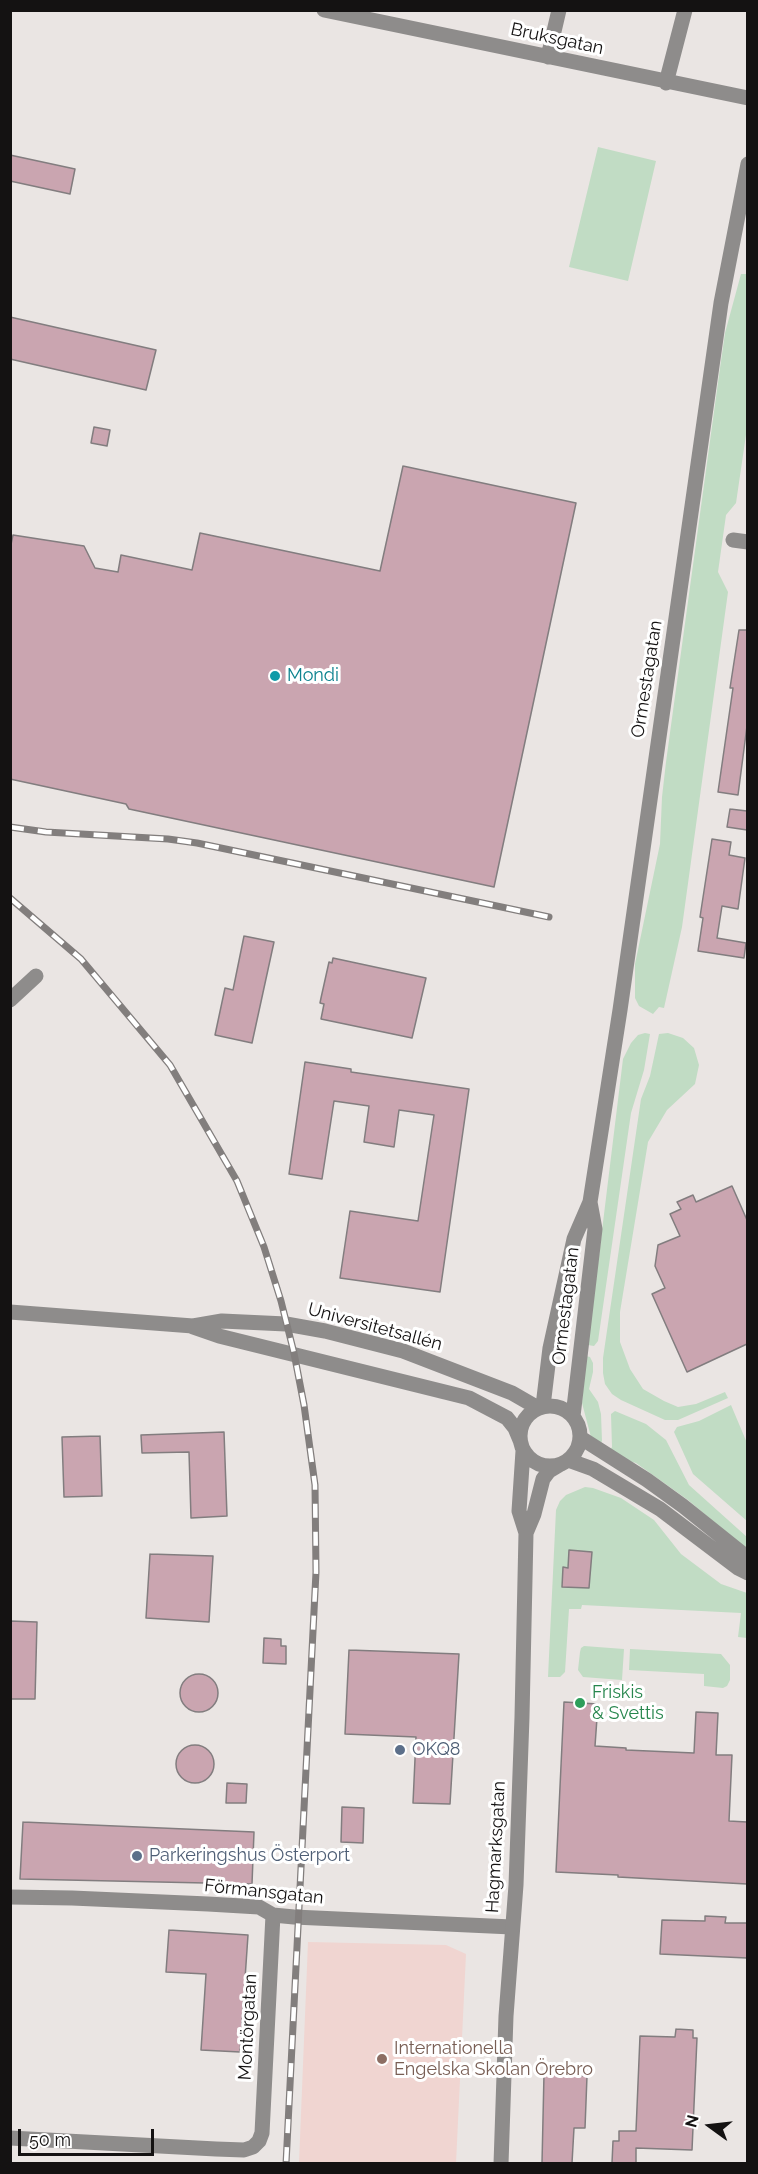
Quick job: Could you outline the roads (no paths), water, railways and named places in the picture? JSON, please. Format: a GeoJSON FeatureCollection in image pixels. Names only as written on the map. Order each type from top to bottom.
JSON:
{"type":"FeatureCollection","features":[{"type":"Feature","properties":{"kind":"street","name":"Bruksgatan"},"geometry":{"type":"LineString","coordinates":[[324,10],[666,83],[747,98]]}},
{"type":"Feature","properties":{"kind":"street"},"geometry":{"type":"LineString","coordinates":[[548,57],[559,10]]}},
{"type":"Feature","properties":{"kind":"street"},"geometry":{"type":"LineString","coordinates":[[666,83],[685,10]]}},
{"type":"Feature","properties":{"kind":"street","name":"Ormestagatan"},"geometry":{"type":"LineString","coordinates":[[540,1407],[550,1348],[574,1239],[590,1202],[620,1010],[721,303],[747,164]]}},
{"type":"Feature","properties":{"kind":"street"},"geometry":{"type":"LineString","coordinates":[[10,1000],[36,976]]}},
{"type":"Feature","properties":{"kind":"street","name":"Ormestagatan"},"geometry":{"type":"LineString","coordinates":[[573,1416],[595,1229],[590,1202]]}},
{"type":"Feature","properties":{"kind":"street","name":"Universitetsallén"},"geometry":{"type":"LineString","coordinates":[[10,1312],[193,1326],[222,1321],[286,1324],[325,1331],[440,1364],[526,1399],[540,1407]]}},
{"type":"Feature","properties":{"kind":"street","name":"Universitetsallén"},"geometry":{"type":"LineString","coordinates":[[193,1326],[219,1336],[470,1398],[507,1418],[515,1428],[522,1445]]}},
{"type":"Feature","properties":{"kind":"street"},"geometry":{"type":"LineString","coordinates":[[540,1407],[560,1407],[573,1416],[579,1427],[580,1438],[577,1449],[564,1462],[550,1466],[530,1459],[522,1445],[520,1432],[526,1418],[540,1407]]}},
{"type":"Feature","properties":{"kind":"street"},"geometry":{"type":"LineString","coordinates":[[580,1438],[647,1480],[747,1558]]}},
{"type":"Feature","properties":{"kind":"street","name":"Hagmarksgatan"},"geometry":{"type":"LineString","coordinates":[[501,2163],[506,2016],[522,1717],[526,1533],[519,1511],[522,1445]]}},
{"type":"Feature","properties":{"kind":"street"},"geometry":{"type":"LineString","coordinates":[[564,1462],[593,1469],[660,1509],[738,1568],[747,1572]]}},
{"type":"Feature","properties":{"kind":"street","name":"Hagmarksgatan"},"geometry":{"type":"LineString","coordinates":[[526,1533],[534,1514],[543,1479],[549,1471],[564,1462]]}},
{"type":"Feature","properties":{"kind":"street","name":"Förmansgatan"},"geometry":{"type":"LineString","coordinates":[[10,1897],[259,1907],[273,1915],[512,1927]]}},
{"type":"Feature","properties":{"kind":"street","name":"Montörgatan"},"geometry":{"type":"LineString","coordinates":[[10,2138],[244,2150],[253,2147],[259,2141],[262,2133],[273,1915]]}},
{"type":"Feature","properties":{"kind":"railway"},"geometry":{"type":"LineString","coordinates":[[10,827],[46,832],[168,839],[197,843],[549,917]]}},
{"type":"Feature","properties":{"kind":"railway"},"geometry":{"type":"LineString","coordinates":[[10,898],[81,959],[170,1065],[237,1181],[264,1247],[294,1353],[315,1485],[316,1572],[286,2164]]}},
{"type":"Feature","properties":{"kind":"place","name":"Mondi"},"geometry":{"type":"Point","coordinates":[275,676]}},
{"type":"Feature","properties":{"kind":"place","name":"Friskis & Svettis"},"geometry":{"type":"Point","coordinates":[580,1703]}},
{"type":"Feature","properties":{"kind":"place","name":"OKQ8"},"geometry":{"type":"Point","coordinates":[400,1750]}},
{"type":"Feature","properties":{"kind":"place","name":"Parkeringshus Österport"},"geometry":{"type":"Point","coordinates":[137,1856]}},
{"type":"Feature","properties":{"kind":"place","name":"Internationella Engelska Skolan Örebro"},"geometry":{"type":"Point","coordinates":[382,2059]}}]}
